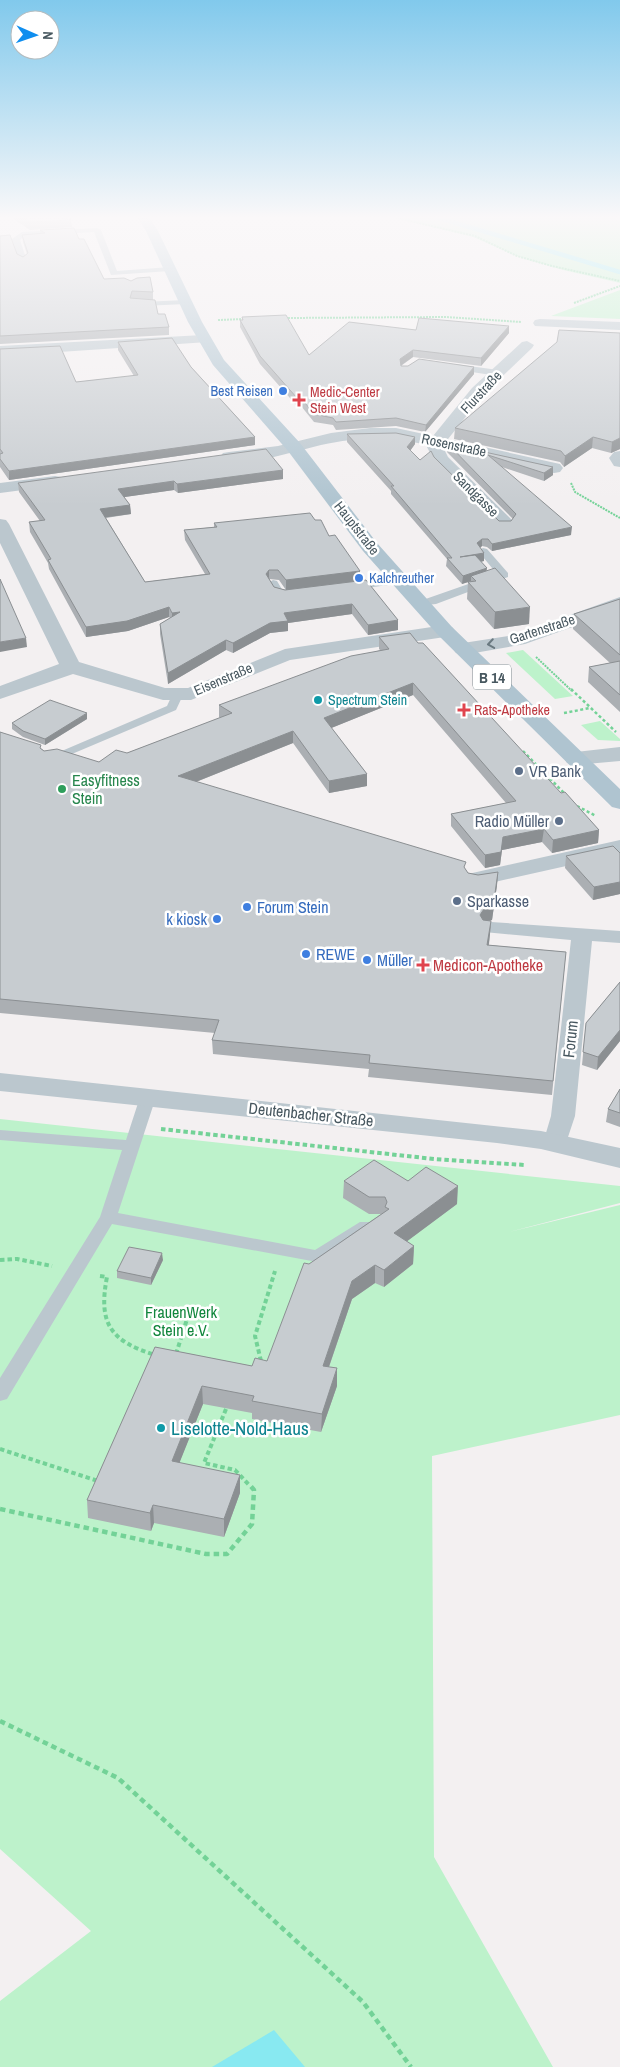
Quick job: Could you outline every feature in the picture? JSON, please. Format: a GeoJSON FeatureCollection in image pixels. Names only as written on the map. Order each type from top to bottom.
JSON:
{"type":"FeatureCollection","features":[{"type":"Feature","properties":{"kind":"main road","name":"Hauptstraße"},"geometry":{"type":"LineString","coordinates":[[191,313],[203,339],[218,362],[294,447],[370,547],[445,631],[620,802]]}},
{"type":"Feature","properties":{"kind":"street"},"geometry":{"type":"LineString","coordinates":[[540,323],[620,326]]}},
{"type":"Feature","properties":{"kind":"street"},"geometry":{"type":"LineString","coordinates":[[0,351],[203,339]]}},
{"type":"Feature","properties":{"kind":"street","name":"Flurstraße"},"geometry":{"type":"LineString","coordinates":[[438,442],[478,391],[527,345]]}},
{"type":"Feature","properties":{"kind":"street","name":"Rosenstraße"},"geometry":{"type":"LineString","coordinates":[[210,460],[294,447],[309,442],[380,432],[438,442],[554,468]]}},
{"type":"Feature","properties":{"kind":"street","name":"Sandgasse"},"geometry":{"type":"LineString","coordinates":[[438,442],[434,449],[441,459],[505,523]]}},
{"type":"Feature","properties":{"kind":"street"},"geometry":{"type":"LineString","coordinates":[[620,456],[618,458],[620,462]]}},
{"type":"Feature","properties":{"kind":"street"},"geometry":{"type":"LineString","coordinates":[[0,488],[76,478]]}},
{"type":"Feature","properties":{"kind":"street"},"geometry":{"type":"LineString","coordinates":[[0,524],[71,667],[0,693]]}},
{"type":"Feature","properties":{"kind":"street","name":"Gartenstraße"},"geometry":{"type":"LineString","coordinates":[[463,648],[518,640],[620,602]]}},
{"type":"Feature","properties":{"kind":"street","name":"Eisenstraße"},"geometry":{"type":"LineString","coordinates":[[71,667],[92,671],[162,694],[191,694],[285,655],[445,631]]}},
{"type":"Feature","properties":{"kind":"street"},"geometry":{"type":"LineString","coordinates":[[575,758],[620,754]]}},
{"type":"Feature","properties":{"kind":"street"},"geometry":{"type":"LineString","coordinates":[[477,879],[620,847]]}},
{"type":"Feature","properties":{"kind":"street"},"geometry":{"type":"LineString","coordinates":[[491,928],[620,938]]}},
{"type":"Feature","properties":{"kind":"street","name":"Forum"},"geometry":{"type":"LineString","coordinates":[[555,1143],[563,1116],[582,935]]}},
{"type":"Feature","properties":{"kind":"street","name":"Deutenbacher Straße"},"geometry":{"type":"LineString","coordinates":[[0,1082],[488,1133],[555,1143],[620,1158]]}},
{"type":"Feature","properties":{"kind":"lane"},"geometry":{"type":"LineString","coordinates":[[443,365],[498,373]]}},
{"type":"Feature","properties":{"kind":"lane"},"geometry":{"type":"LineString","coordinates":[[421,604],[432,602],[504,575],[483,551]]}},
{"type":"Feature","properties":{"kind":"lane"},"geometry":{"type":"LineString","coordinates":[[338,589],[400,581]]}},
{"type":"Feature","properties":{"kind":"lane"},"geometry":{"type":"LineString","coordinates":[[273,583],[280,594],[300,594]]}},
{"type":"Feature","properties":{"kind":"lane"},"geometry":{"type":"LineString","coordinates":[[50,754],[172,708],[177,695]]}},
{"type":"Feature","properties":{"kind":"lane"},"geometry":{"type":"LineString","coordinates":[[0,1394],[108,1217],[148,1097]]}},
{"type":"Feature","properties":{"kind":"lane"},"geometry":{"type":"LineString","coordinates":[[0,1135],[132,1146]]}},
{"type":"Feature","properties":{"kind":"lane"},"geometry":{"type":"LineString","coordinates":[[108,1217],[317,1256],[377,1219]]}},
{"type":"Feature","properties":{"kind":"path"},"geometry":{"type":"LineString","coordinates":[[277,318],[403,317],[540,323]]}},
{"type":"Feature","properties":{"kind":"path"},"geometry":{"type":"LineString","coordinates":[[195,322],[248,319]]}},
{"type":"Feature","properties":{"kind":"path"},"geometry":{"type":"LineString","coordinates":[[554,468],[567,475],[575,492],[620,518]]}},
{"type":"Feature","properties":{"kind":"path"},"geometry":{"type":"LineString","coordinates":[[518,640],[620,735]]}},
{"type":"Feature","properties":{"kind":"path"},"geometry":{"type":"LineString","coordinates":[[139,1127],[197,1131],[411,1157],[484,1164],[533,1165]]}},
{"type":"Feature","properties":{"kind":"path"},"geometry":{"type":"LineString","coordinates":[[261,1361],[254,1336],[282,1249]]}},
{"type":"Feature","properties":{"kind":"path"},"geometry":{"type":"LineString","coordinates":[[0,1260],[17,1259],[107,1277],[103,1294],[103,1312],[112,1333],[132,1350],[157,1356]]}},
{"type":"Feature","properties":{"kind":"path"},"geometry":{"type":"LineString","coordinates":[[174,1360],[188,1316]]}},
{"type":"Feature","properties":{"kind":"path"},"geometry":{"type":"LineString","coordinates":[[252,1365],[261,1361],[267,1362]]}},
{"type":"Feature","properties":{"kind":"path"},"geometry":{"type":"LineString","coordinates":[[201,1470],[226,1409]]}},
{"type":"Feature","properties":{"kind":"path"},"geometry":{"type":"LineString","coordinates":[[0,1449],[104,1483]]}},
{"type":"Feature","properties":{"kind":"path"},"geometry":{"type":"LineString","coordinates":[[0,1509],[197,1552],[227,1554],[252,1524],[254,1490],[235,1470],[204,1463]]}},
{"type":"Feature","properties":{"kind":"path"},"geometry":{"type":"LineString","coordinates":[[0,1721],[118,1778],[363,2002],[411,2067]]}},
{"type":"Feature","properties":{"kind":"green space"},"geometry":{"type":"Polygon","coordinates":[[[558,313],[620,313],[620,319],[551,316],[558,313]]]}},
{"type":"Feature","properties":{"kind":"green space"},"geometry":{"type":"Polygon","coordinates":[[[523,650],[573,696],[555,699],[506,653],[523,650]]]}},
{"type":"Feature","properties":{"kind":"green space"},"geometry":{"type":"Polygon","coordinates":[[[600,721],[620,741],[598,740],[581,725],[600,721]]]}},
{"type":"Feature","properties":{"kind":"green space","name":"FrauenWerk Stein e.V."},"geometry":{"type":"Polygon","coordinates":[[[0,1119],[620,1186],[620,1203],[509,1232],[620,1205],[620,1415],[432,1456],[434,1857],[553,2067],[0,2067],[0,2001],[91,1931],[0,1849],[0,1119]]]}},
{"type":"Feature","properties":{"kind":"water"},"geometry":{"type":"Polygon","coordinates":[[[274,2030],[305,2067],[212,2067],[274,2030]]]}},
{"type":"Feature","properties":{"kind":"building"},"geometry":{"type":"Polygon","coordinates":[[[0,313],[165,314],[169,327],[0,336],[0,313]]]}},
{"type":"Feature","properties":{"kind":"building"},"geometry":{"type":"Polygon","coordinates":[[[286,315],[309,355],[349,322],[416,330],[419,318],[509,326],[481,358],[413,350],[400,359],[401,366],[408,366],[419,359],[474,367],[426,425],[396,418],[336,422],[333,418],[314,414],[301,398],[297,398],[260,356],[240,320],[243,320],[242,317],[286,315]]]}},
{"type":"Feature","properties":{"kind":"building"},"geometry":{"type":"Polygon","coordinates":[[[559,330],[620,333],[620,438],[612,442],[593,437],[565,456],[561,451],[455,428],[557,342],[559,330]]]}},
{"type":"Feature","properties":{"kind":"building"},"geometry":{"type":"Polygon","coordinates":[[[172,338],[191,367],[255,437],[9,471],[0,459],[0,454],[3,453],[0,449],[0,349],[60,346],[76,382],[138,375],[118,342],[172,338]]]}},
{"type":"Feature","properties":{"kind":"building"},"geometry":{"type":"Polygon","coordinates":[[[396,433],[415,437],[407,447],[420,460],[431,451],[434,457],[499,521],[511,521],[516,514],[448,444],[553,467],[544,473],[488,455],[572,527],[492,544],[488,539],[482,539],[477,543],[484,553],[460,557],[475,555],[487,568],[463,576],[447,558],[452,558],[391,486],[394,486],[347,434],[396,433]]]}},
{"type":"Feature","properties":{"kind":"building"},"geometry":{"type":"Polygon","coordinates":[[[266,449],[283,470],[177,484],[174,481],[118,489],[130,505],[100,509],[145,582],[210,574],[184,530],[217,527],[214,523],[310,513],[315,520],[321,520],[329,536],[335,535],[360,571],[286,580],[278,570],[269,570],[266,574],[274,587],[285,590],[366,580],[398,620],[368,625],[352,604],[284,613],[288,621],[270,623],[233,643],[226,640],[168,673],[160,624],[180,612],[172,613],[169,607],[127,621],[86,627],[48,560],[51,559],[29,522],[45,520],[18,483],[266,449]]]}},
{"type":"Feature","properties":{"kind":"building"},"geometry":{"type":"Polygon","coordinates":[[[495,568],[530,607],[495,612],[468,582],[476,581],[471,576],[495,568]]]}},
{"type":"Feature","properties":{"kind":"building"},"geometry":{"type":"Polygon","coordinates":[[[0,579],[26,638],[0,642],[0,579]]]}},
{"type":"Feature","properties":{"kind":"building"},"geometry":{"type":"Polygon","coordinates":[[[620,599],[620,655],[574,614],[620,599]]]}},
{"type":"Feature","properties":{"kind":"building","name":"Forum Stein"},"geometry":{"type":"Polygon","coordinates":[[[410,633],[418,643],[423,643],[561,793],[565,792],[599,830],[553,840],[544,829],[503,837],[501,852],[485,855],[451,814],[516,801],[413,683],[324,718],[367,774],[329,781],[293,731],[178,776],[466,862],[464,867],[468,873],[478,875],[498,872],[493,907],[484,909],[480,915],[483,920],[491,921],[487,945],[566,952],[553,1081],[369,1063],[370,1055],[212,1040],[219,1020],[0,999],[0,732],[41,745],[40,748],[44,751],[57,749],[99,762],[116,750],[127,753],[232,713],[219,705],[351,656],[389,649],[379,637],[410,633]]]}},
{"type":"Feature","properties":{"kind":"building"},"geometry":{"type":"Polygon","coordinates":[[[620,661],[620,695],[589,667],[620,661]]]}},
{"type":"Feature","properties":{"kind":"building"},"geometry":{"type":"Polygon","coordinates":[[[50,700],[87,713],[45,739],[23,731],[12,723],[50,700]]]}},
{"type":"Feature","properties":{"kind":"building"},"geometry":{"type":"Polygon","coordinates":[[[613,846],[620,853],[620,882],[594,887],[566,856],[613,846]]]}},
{"type":"Feature","properties":{"kind":"building"},"geometry":{"type":"Polygon","coordinates":[[[620,982],[620,1030],[598,1057],[583,1052],[586,1023],[620,982]]]}},
{"type":"Feature","properties":{"kind":"building"},"geometry":{"type":"Polygon","coordinates":[[[620,1089],[620,1113],[608,1109],[620,1089]]]}},
{"type":"Feature","properties":{"kind":"building"},"geometry":{"type":"Polygon","coordinates":[[[374,1160],[408,1181],[426,1167],[458,1186],[394,1233],[414,1246],[384,1270],[375,1265],[352,1281],[323,1366],[337,1368],[322,1414],[252,1401],[254,1396],[202,1386],[172,1461],[240,1475],[224,1519],[153,1505],[150,1513],[87,1500],[155,1347],[252,1366],[255,1358],[267,1361],[304,1263],[309,1264],[389,1209],[385,1207],[387,1202],[385,1197],[369,1197],[344,1181],[374,1160]]]}},
{"type":"Feature","properties":{"kind":"building"},"geometry":{"type":"Polygon","coordinates":[[[129,1247],[162,1253],[151,1278],[117,1271],[129,1247]]]}},
{"type":"Feature","properties":{"kind":"place","name":"Best Reisen"},"geometry":{"type":"Point","coordinates":[283,391]}},
{"type":"Feature","properties":{"kind":"place","name":"Medic-Center Stein West"},"geometry":{"type":"Point","coordinates":[299,400]}},
{"type":"Feature","properties":{"kind":"place","name":"Kalchreuther"},"geometry":{"type":"Point","coordinates":[359,578]}},
{"type":"Feature","properties":{"kind":"place","name":"Spectrum Stein"},"geometry":{"type":"Point","coordinates":[318,700]}},
{"type":"Feature","properties":{"kind":"place","name":"Rats-Apotheke"},"geometry":{"type":"Point","coordinates":[464,710]}},
{"type":"Feature","properties":{"kind":"place","name":"VR Bank"},"geometry":{"type":"Point","coordinates":[519,771]}},
{"type":"Feature","properties":{"kind":"place","name":"Easyfitness Stein"},"geometry":{"type":"Point","coordinates":[62,789]}},
{"type":"Feature","properties":{"kind":"place","name":"Radio Müller"},"geometry":{"type":"Point","coordinates":[559,821]}},
{"type":"Feature","properties":{"kind":"place","name":"Sparkasse"},"geometry":{"type":"Point","coordinates":[457,901]}},
{"type":"Feature","properties":{"kind":"place","name":"Forum Stein"},"geometry":{"type":"Point","coordinates":[247,907]}},
{"type":"Feature","properties":{"kind":"place","name":"k kiosk"},"geometry":{"type":"Point","coordinates":[217,919]}},
{"type":"Feature","properties":{"kind":"place","name":"REWE"},"geometry":{"type":"Point","coordinates":[306,954]}},
{"type":"Feature","properties":{"kind":"place","name":"Müller"},"geometry":{"type":"Point","coordinates":[367,960]}},
{"type":"Feature","properties":{"kind":"place","name":"Medicon-Apotheke"},"geometry":{"type":"Point","coordinates":[423,965]}},
{"type":"Feature","properties":{"kind":"place","name":"Liselotte-Nold-Haus"},"geometry":{"type":"Point","coordinates":[161,1428]}}]}
